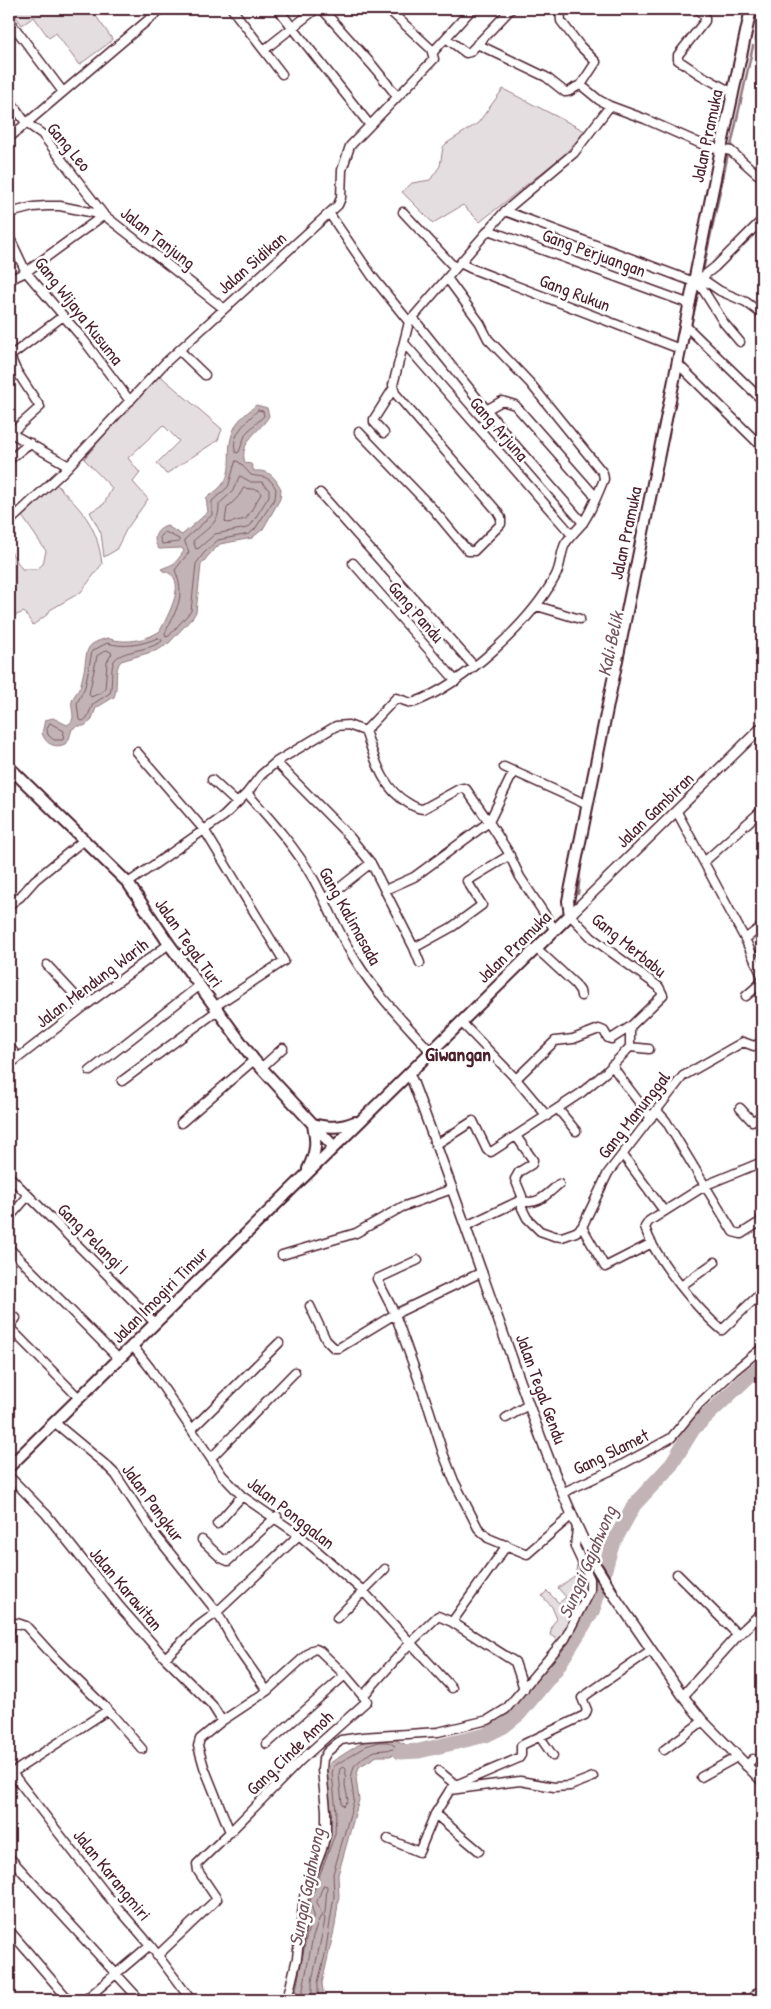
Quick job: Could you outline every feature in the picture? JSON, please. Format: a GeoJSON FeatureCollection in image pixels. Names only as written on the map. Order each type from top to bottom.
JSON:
{"type":"FeatureCollection","features":[{"type":"Feature","properties":{"kind":"main road","name":"Jalan Pramuka"},"geometry":{"type":"LineString","coordinates":[[334,1147],[570,915],[568,901],[685,325],[690,304],[699,281],[721,149],[751,9]]}},
{"type":"Feature","properties":{"kind":"main road","name":"Jalan Tegal Turi"},"geometry":{"type":"LineString","coordinates":[[9,767],[128,883],[215,1009],[257,1064],[334,1147]]}},
{"type":"Feature","properties":{"kind":"main road"},"geometry":{"type":"LineString","coordinates":[[305,1175],[314,1158],[317,1143],[313,1124],[341,1128],[362,1119]]}},
{"type":"Feature","properties":{"kind":"main road","name":"Jalan Imogiri Timur"},"geometry":{"type":"LineString","coordinates":[[9,1467],[334,1147]]}},
{"type":"Feature","properties":{"kind":"main road","name":"Jalan Tegal Gendu"},"geometry":{"type":"LineString","coordinates":[[597,1568],[611,1590]]}},
{"type":"Feature","properties":{"kind":"street"},"geometry":{"type":"LineString","coordinates":[[9,138],[161,9]]}},
{"type":"Feature","properties":{"kind":"street"},"geometry":{"type":"LineString","coordinates":[[232,9],[282,74]]}},
{"type":"Feature","properties":{"kind":"street"},"geometry":{"type":"LineString","coordinates":[[278,9],[369,124]]}},
{"type":"Feature","properties":{"kind":"street"},"geometry":{"type":"LineString","coordinates":[[264,50],[316,9]]}},
{"type":"Feature","properties":{"kind":"street"},"geometry":{"type":"LineString","coordinates":[[322,9],[398,96]]}},
{"type":"Feature","properties":{"kind":"street"},"geometry":{"type":"LineString","coordinates":[[388,9],[433,52]]}},
{"type":"Feature","properties":{"kind":"street","name":"Jalan Sidikan"},"geometry":{"type":"LineString","coordinates":[[9,522],[69,466],[179,350],[223,308],[249,287],[336,208],[340,201],[342,170],[350,146],[369,124],[433,62],[433,52],[472,9]]}},
{"type":"Feature","properties":{"kind":"street"},"geometry":{"type":"LineString","coordinates":[[446,38],[466,53],[470,52],[511,9]]}},
{"type":"Feature","properties":{"kind":"street"},"geometry":{"type":"LineString","coordinates":[[477,44],[546,77],[565,92],[581,85],[595,65],[593,58],[580,46],[561,21],[560,9]]}},
{"type":"Feature","properties":{"kind":"street"},"geometry":{"type":"LineString","coordinates":[[698,9],[705,17],[705,20],[678,55],[678,60],[733,93]]}},
{"type":"Feature","properties":{"kind":"street"},"geometry":{"type":"LineString","coordinates":[[9,20],[63,92]]}},
{"type":"Feature","properties":{"kind":"street"},"geometry":{"type":"LineString","coordinates":[[581,85],[610,106],[706,146],[731,151],[758,174]]}},
{"type":"Feature","properties":{"kind":"street","name":"Gang Leo"},"geometry":{"type":"LineString","coordinates":[[9,99],[26,123],[42,134],[104,215]]}},
{"type":"Feature","properties":{"kind":"street"},"geometry":{"type":"LineString","coordinates":[[384,433],[374,422],[374,418],[393,389],[397,367],[411,320],[505,211],[574,152],[610,106]]}},
{"type":"Feature","properties":{"kind":"street","name":"Jalan Tanjung"},"geometry":{"type":"LineString","coordinates":[[9,213],[34,207],[53,206],[104,215],[223,308]]}},
{"type":"Feature","properties":{"kind":"street"},"geometry":{"type":"LineString","coordinates":[[505,211],[699,281],[746,302],[762,314]]}},
{"type":"Feature","properties":{"kind":"street"},"geometry":{"type":"LineString","coordinates":[[404,212],[458,265]]}},
{"type":"Feature","properties":{"kind":"street"},"geometry":{"type":"LineString","coordinates":[[330,213],[367,270],[583,523]]}},
{"type":"Feature","properties":{"kind":"street"},"geometry":{"type":"LineString","coordinates":[[9,280],[26,272],[104,215]]}},
{"type":"Feature","properties":{"kind":"street"},"geometry":{"type":"LineString","coordinates":[[699,281],[762,220]]}},
{"type":"Feature","properties":{"kind":"street","name":"Gang Perjuangan"},"geometry":{"type":"LineString","coordinates":[[488,230],[690,304]]}},
{"type":"Feature","properties":{"kind":"street","name":"Gang Wijaya Kusuma"},"geometry":{"type":"LineString","coordinates":[[9,236],[26,272],[83,339],[130,401]]}},
{"type":"Feature","properties":{"kind":"street","name":"Gang Rukun"},"geometry":{"type":"LineString","coordinates":[[458,265],[680,349]]}},
{"type":"Feature","properties":{"kind":"street"},"geometry":{"type":"LineString","coordinates":[[365,731],[394,699],[398,698],[411,703],[416,702],[441,690],[456,680],[495,649],[537,606],[557,574],[562,553],[572,535],[583,523],[604,479],[603,473],[530,383],[488,339],[480,323],[447,278]]}},
{"type":"Feature","properties":{"kind":"street"},"geometry":{"type":"LineString","coordinates":[[699,281],[724,323],[740,342]]}},
{"type":"Feature","properties":{"kind":"street"},"geometry":{"type":"LineString","coordinates":[[63,316],[9,356],[40,407],[10,432],[69,466]]}},
{"type":"Feature","properties":{"kind":"street"},"geometry":{"type":"LineString","coordinates":[[685,325],[762,400]]}},
{"type":"Feature","properties":{"kind":"street"},"geometry":{"type":"LineString","coordinates":[[76,345],[83,339]]}},
{"type":"Feature","properties":{"kind":"street","name":"Gang Arjuna"},"geometry":{"type":"LineString","coordinates":[[404,343],[572,535]]}},
{"type":"Feature","properties":{"kind":"street"},"geometry":{"type":"LineString","coordinates":[[179,350],[205,375]]}},
{"type":"Feature","properties":{"kind":"street"},"geometry":{"type":"LineString","coordinates":[[678,363],[762,447]]}},
{"type":"Feature","properties":{"kind":"street"},"geometry":{"type":"LineString","coordinates":[[359,432],[433,509],[468,551],[474,551],[501,524],[501,518],[497,511],[393,389]]}},
{"type":"Feature","properties":{"kind":"street"},"geometry":{"type":"LineString","coordinates":[[486,410],[502,400],[515,405],[596,497]]}},
{"type":"Feature","properties":{"kind":"street"},"geometry":{"type":"LineString","coordinates":[[9,460],[30,443]]}},
{"type":"Feature","properties":{"kind":"street"},"geometry":{"type":"LineString","coordinates":[[320,493],[474,666]]}},
{"type":"Feature","properties":{"kind":"street","name":"Gang Pandu"},"geometry":{"type":"LineString","coordinates":[[354,563],[456,680]]}},
{"type":"Feature","properties":{"kind":"street"},"geometry":{"type":"LineString","coordinates":[[537,606],[580,619]]}},
{"type":"Feature","properties":{"kind":"street"},"geometry":{"type":"LineString","coordinates":[[128,883],[224,816],[261,775],[276,762],[336,726],[348,725],[365,731]]}},
{"type":"Feature","properties":{"kind":"street","name":"Jalan Gambiran"},"geometry":{"type":"LineString","coordinates":[[570,915],[762,727]]}},
{"type":"Feature","properties":{"kind":"street"},"geometry":{"type":"LineString","coordinates":[[365,731],[380,773],[390,788],[404,801],[423,809],[463,788],[466,789],[510,855],[520,877],[555,930]]}},
{"type":"Feature","properties":{"kind":"street"},"geometry":{"type":"LineString","coordinates":[[122,1081],[215,1009],[284,961],[205,831],[136,752]]}},
{"type":"Feature","properties":{"kind":"street"},"geometry":{"type":"LineString","coordinates":[[276,762],[349,836],[371,863],[420,963]]}},
{"type":"Feature","properties":{"kind":"street"},"geometry":{"type":"LineString","coordinates":[[504,767],[588,805]]}},
{"type":"Feature","properties":{"kind":"street"},"geometry":{"type":"LineString","coordinates":[[385,890],[414,877],[489,822],[514,771]]}},
{"type":"Feature","properties":{"kind":"street"},"geometry":{"type":"LineString","coordinates":[[212,780],[237,803]]}},
{"type":"Feature","properties":{"kind":"street","name":"Gang Kalimasada"},"geometry":{"type":"LineString","coordinates":[[246,793],[286,837],[310,872],[355,961],[385,1003],[431,1052]]}},
{"type":"Feature","properties":{"kind":"street"},"geometry":{"type":"LineString","coordinates":[[704,862],[762,810]]}},
{"type":"Feature","properties":{"kind":"street"},"geometry":{"type":"LineString","coordinates":[[677,812],[761,972]]}},
{"type":"Feature","properties":{"kind":"street"},"geometry":{"type":"LineString","coordinates":[[9,905],[20,897],[30,884],[85,839]]}},
{"type":"Feature","properties":{"kind":"street"},"geometry":{"type":"LineString","coordinates":[[414,948],[452,927],[482,904],[467,881],[510,855]]}},
{"type":"Feature","properties":{"kind":"street"},"geometry":{"type":"LineString","coordinates":[[324,900],[371,863]]}},
{"type":"Feature","properties":{"kind":"street","name":"Gang Merbabu"},"geometry":{"type":"LineString","coordinates":[[570,915],[592,938],[661,990],[663,995],[630,1027]]}},
{"type":"Feature","properties":{"kind":"street"},"geometry":{"type":"LineString","coordinates":[[745,939],[762,926]]}},
{"type":"Feature","properties":{"kind":"street","name":"Jalan Mendung Warih"},"geometry":{"type":"LineString","coordinates":[[9,1065],[84,1006],[169,944]]}},
{"type":"Feature","properties":{"kind":"street"},"geometry":{"type":"LineString","coordinates":[[536,948],[578,987],[581,996]]}},
{"type":"Feature","properties":{"kind":"street"},"geometry":{"type":"LineString","coordinates":[[47,965],[84,1006]]}},
{"type":"Feature","properties":{"kind":"street"},"geometry":{"type":"LineString","coordinates":[[746,996],[762,982]]}},
{"type":"Feature","properties":{"kind":"street"},"geometry":{"type":"LineString","coordinates":[[90,1071],[199,986]]}},
{"type":"Feature","properties":{"kind":"street"},"geometry":{"type":"LineString","coordinates":[[461,1022],[516,1079],[547,1116]]}},
{"type":"Feature","properties":{"kind":"street"},"geometry":{"type":"LineString","coordinates":[[437,1144],[473,1121],[489,1152],[516,1136],[558,1109],[599,1079],[630,1047],[630,1027]]}},
{"type":"Feature","properties":{"kind":"street"},"geometry":{"type":"LineString","coordinates":[[516,1079],[555,1041],[572,1039],[599,1029],[604,1031],[608,1038],[611,1039],[630,1027]]}},
{"type":"Feature","properties":{"kind":"street","name":"Gang Manunggal"},"geometry":{"type":"LineString","coordinates":[[582,1228],[608,1173],[683,1076],[743,1042],[754,1046],[762,1042]]}},
{"type":"Feature","properties":{"kind":"street"},"geometry":{"type":"LineString","coordinates":[[9,1046],[18,1058]]}},
{"type":"Feature","properties":{"kind":"street"},"geometry":{"type":"LineString","coordinates":[[630,1047],[649,1049]]}},
{"type":"Feature","properties":{"kind":"street"},"geometry":{"type":"LineString","coordinates":[[181,1123],[257,1064],[283,1048]]}},
{"type":"Feature","properties":{"kind":"street"},"geometry":{"type":"LineString","coordinates":[[612,1066],[626,1088],[633,1093],[651,1118]]}},
{"type":"Feature","properties":{"kind":"street","name":"Jalan Tegal Gendu"},"geometry":{"type":"LineString","coordinates":[[408,1074],[437,1144],[528,1405],[577,1528],[597,1568]]}},
{"type":"Feature","properties":{"kind":"street"},"geometry":{"type":"LineString","coordinates":[[740,1108],[752,1121],[762,1116]]}},
{"type":"Feature","properties":{"kind":"street"},"geometry":{"type":"LineString","coordinates":[[558,1109],[576,1131]]}},
{"type":"Feature","properties":{"kind":"street"},"geometry":{"type":"LineString","coordinates":[[657,1111],[666,1121],[706,1185],[724,1219],[735,1233],[741,1234],[760,1222],[762,1217]]}},
{"type":"Feature","properties":{"kind":"street"},"geometry":{"type":"LineString","coordinates":[[516,1136],[533,1162],[519,1172],[515,1178],[522,1196],[522,1208],[527,1218],[540,1231],[562,1237],[582,1228],[605,1267],[652,1243]]}},
{"type":"Feature","properties":{"kind":"street"},"geometry":{"type":"LineString","coordinates":[[623,1155],[664,1211]]}},
{"type":"Feature","properties":{"kind":"street"},"geometry":{"type":"LineString","coordinates":[[762,1162],[706,1185],[649,1221],[646,1226],[652,1243],[681,1286],[705,1314],[723,1330],[762,1292]]}},
{"type":"Feature","properties":{"kind":"street","name":"Gang Pelangi I"},"geometry":{"type":"LineString","coordinates":[[9,1176],[155,1323]]}},
{"type":"Feature","properties":{"kind":"street"},"geometry":{"type":"LineString","coordinates":[[466,1226],[521,1200],[528,1203],[535,1202],[559,1184]]}},
{"type":"Feature","properties":{"kind":"street"},"geometry":{"type":"LineString","coordinates":[[282,1255],[356,1233],[402,1207],[452,1189]]}},
{"type":"Feature","properties":{"kind":"street"},"geometry":{"type":"LineString","coordinates":[[9,1218],[28,1196]]}},
{"type":"Feature","properties":{"kind":"street"},"geometry":{"type":"LineString","coordinates":[[9,1248],[119,1359]]}},
{"type":"Feature","properties":{"kind":"street"},"geometry":{"type":"LineString","coordinates":[[418,1260],[377,1279],[395,1314],[454,1482],[478,1528],[488,1538],[527,1554],[572,1515]]}},
{"type":"Feature","properties":{"kind":"street"},"geometry":{"type":"LineString","coordinates":[[681,1286],[715,1262]]}},
{"type":"Feature","properties":{"kind":"street"},"geometry":{"type":"LineString","coordinates":[[310,1306],[326,1340],[336,1348],[342,1347],[395,1314],[482,1272]]}},
{"type":"Feature","properties":{"kind":"street"},"geometry":{"type":"LineString","coordinates":[[16,1318],[11,1325],[12,1330],[79,1398]]}},
{"type":"Feature","properties":{"kind":"street"},"geometry":{"type":"LineString","coordinates":[[192,1429],[279,1343]]}},
{"type":"Feature","properties":{"kind":"street","name":"Jalan Ponggalan"},"geometry":{"type":"LineString","coordinates":[[132,1345],[222,1474],[242,1496],[276,1517],[364,1591],[452,1688]]}},
{"type":"Feature","properties":{"kind":"street","name":"Gang Slamet"},"geometry":{"type":"LineString","coordinates":[[564,1492],[612,1470],[671,1438],[699,1404],[762,1348]]}},
{"type":"Feature","properties":{"kind":"street"},"geometry":{"type":"LineString","coordinates":[[211,1458],[295,1372]]}},
{"type":"Feature","properties":{"kind":"street"},"geometry":{"type":"LineString","coordinates":[[506,1418],[528,1405]]}},
{"type":"Feature","properties":{"kind":"street","name":"Jalan Pangkur"},"geometry":{"type":"LineString","coordinates":[[54,1422],[116,1475],[154,1533],[217,1612],[237,1648],[267,1691]]}},
{"type":"Feature","properties":{"kind":"street","name":"Jalan Karawitan"},"geometry":{"type":"LineString","coordinates":[[9,1476],[46,1514],[120,1607],[165,1658],[212,1705],[222,1720]]}},
{"type":"Feature","properties":{"kind":"street"},"geometry":{"type":"LineString","coordinates":[[217,1524],[242,1496]]}},
{"type":"Feature","properties":{"kind":"street"},"geometry":{"type":"LineString","coordinates":[[202,1540],[221,1558],[228,1561],[276,1517]]}},
{"type":"Feature","properties":{"kind":"street"},"geometry":{"type":"LineString","coordinates":[[287,2000],[296,1958],[304,1897],[326,1834],[323,1759],[327,1752],[341,1740],[438,1732],[488,1720],[506,1709],[565,1639],[590,1590],[590,1579],[575,1546],[577,1528]]}},
{"type":"Feature","properties":{"kind":"street"},"geometry":{"type":"LineString","coordinates":[[165,1658],[299,1535]]}},
{"type":"Feature","properties":{"kind":"street"},"geometry":{"type":"LineString","coordinates":[[452,1622],[507,1545]]}},
{"type":"Feature","properties":{"kind":"street"},"geometry":{"type":"LineString","coordinates":[[338,1618],[385,1569]]}},
{"type":"Feature","properties":{"kind":"street"},"geometry":{"type":"LineString","coordinates":[[677,1574],[738,1635]]}},
{"type":"Feature","properties":{"kind":"street","name":"Jalan Tegal Gendu"},"geometry":{"type":"LineString","coordinates":[[611,1590],[649,1651],[683,1696],[703,1721],[762,1781]]}},
{"type":"Feature","properties":{"kind":"street"},"geometry":{"type":"LineString","coordinates":[[683,1696],[738,1635],[762,1613]]}},
{"type":"Feature","properties":{"kind":"street"},"geometry":{"type":"LineString","coordinates":[[158,1956],[216,1901],[217,1898],[198,1871],[196,1864],[230,1832],[204,1767],[198,1746],[200,1739],[222,1720],[267,1691],[312,1650],[320,1651],[364,1695],[410,1642],[438,1616],[452,1622],[515,1662],[524,1689]]}},
{"type":"Feature","properties":{"kind":"street"},"geometry":{"type":"LineString","coordinates":[[10,1625],[17,1623],[26,1626],[108,1710],[142,1749]]}},
{"type":"Feature","properties":{"kind":"street"},"geometry":{"type":"LineString","coordinates":[[388,1839],[419,1852],[435,1814],[453,1788],[519,1758],[521,1746],[572,1722],[586,1713],[582,1698],[649,1651]]}},
{"type":"Feature","properties":{"kind":"street"},"geometry":{"type":"LineString","coordinates":[[266,1744],[345,1675]]}},
{"type":"Feature","properties":{"kind":"street","name":"Gang Cinde Amoh"},"geometry":{"type":"LineString","coordinates":[[230,1832],[300,1760],[367,1701],[364,1695]]}},
{"type":"Feature","properties":{"kind":"street"},"geometry":{"type":"LineString","coordinates":[[10,1770],[108,1710]]}},
{"type":"Feature","properties":{"kind":"street"},"geometry":{"type":"LineString","coordinates":[[664,1750],[703,1721]]}},
{"type":"Feature","properties":{"kind":"street"},"geometry":{"type":"LineString","coordinates":[[540,1737],[553,1756]]}},
{"type":"Feature","properties":{"kind":"street"},"geometry":{"type":"LineString","coordinates":[[701,1777],[737,1757]]}},
{"type":"Feature","properties":{"kind":"street"},"geometry":{"type":"LineString","coordinates":[[746,1766],[753,1759]]}},
{"type":"Feature","properties":{"kind":"street","name":"Jalan Karangmiri"},"geometry":{"type":"LineString","coordinates":[[10,1770],[106,1894],[150,1945],[191,2000]]}},
{"type":"Feature","properties":{"kind":"street"},"geometry":{"type":"LineString","coordinates":[[439,1771],[453,1788]]}},
{"type":"Feature","properties":{"kind":"street"},"geometry":{"type":"LineString","coordinates":[[453,1788],[520,1781],[554,1787],[570,1786],[592,1777]]}},
{"type":"Feature","properties":{"kind":"street"},"geometry":{"type":"LineString","coordinates":[[435,1814],[479,1852]]}},
{"type":"Feature","properties":{"kind":"street"},"geometry":{"type":"LineString","coordinates":[[9,1857],[140,2000]]}},
{"type":"Feature","properties":{"kind":"street"},"geometry":{"type":"LineString","coordinates":[[9,1930],[69,2000]]}},
{"type":"Feature","properties":{"kind":"street"},"geometry":{"type":"LineString","coordinates":[[85,2000],[150,1945]]}},
{"type":"Feature","properties":{"kind":"street"},"geometry":{"type":"LineString","coordinates":[[749,2000],[762,1989]]}},
{"type":"Feature","properties":{"kind":"shaded area"},"geometry":{"type":"Polygon","coordinates":[[[10,9],[91,9],[113,40],[79,65],[56,33],[49,38],[34,17],[22,25],[10,9]]]}},
{"type":"Feature","properties":{"kind":"shaded area"},"geometry":{"type":"Polygon","coordinates":[[[503,89],[585,131],[565,154],[480,222],[463,205],[433,223],[402,192],[412,183],[430,180],[440,166],[443,147],[478,123],[503,89]]]}},
{"type":"Feature","properties":{"kind":"shaded area"},"geometry":{"type":"Polygon","coordinates":[[[157,373],[222,429],[218,440],[166,474],[157,463],[179,441],[163,425],[128,458],[140,473],[133,482],[148,499],[126,530],[116,550],[104,557],[101,533],[90,512],[104,504],[112,488],[84,459],[157,373]]]}},
{"type":"Feature","properties":{"kind":"shaded area"},"geometry":{"type":"Polygon","coordinates":[[[55,483],[87,519],[100,550],[102,564],[81,592],[50,610],[48,614],[33,625],[24,612],[9,618],[9,549],[22,569],[37,569],[43,564],[46,551],[22,516],[55,483]]]}},
{"type":"Feature","properties":{"kind":"shaded area"},"geometry":{"type":"Polygon","coordinates":[[[577,1565],[588,1572],[589,1583],[560,1641],[550,1635],[552,1625],[557,1619],[552,1607],[542,1596],[547,1591],[559,1603],[566,1597],[558,1588],[577,1574],[577,1565]]]}},
{"type":"Feature","properties":{"kind":"water"},"geometry":{"type":"Polygon","coordinates":[[[256,405],[267,408],[269,416],[247,442],[244,455],[245,463],[251,464],[254,471],[263,471],[270,474],[281,489],[280,499],[263,529],[252,538],[220,544],[208,556],[201,565],[196,612],[193,617],[169,643],[158,650],[121,661],[117,669],[114,697],[96,708],[91,721],[84,726],[72,729],[69,739],[65,744],[57,746],[51,744],[45,740],[42,733],[45,720],[53,718],[67,725],[72,720],[73,697],[80,687],[88,650],[92,644],[107,638],[120,641],[141,639],[160,631],[175,598],[176,588],[171,574],[161,569],[174,563],[184,551],[182,548],[159,549],[155,542],[156,535],[160,529],[167,526],[182,535],[208,512],[206,498],[218,490],[228,474],[229,448],[235,427],[241,418],[256,405]]]}},
{"type":"Feature","properties":{"kind":"water"},"geometry":{"type":"Polygon","coordinates":[[[378,1737],[390,1737],[419,1751],[377,1756],[359,1767],[356,1778],[359,1800],[338,1875],[339,1896],[335,1926],[322,1983],[324,2000],[289,2000],[303,1932],[309,1914],[305,1900],[330,1833],[331,1812],[327,1772],[330,1763],[363,1742],[378,1737]]]}},
{"type":"Feature","properties":{"kind":"waterway"},"geometry":{"type":"LineString","coordinates":[[756,40],[762,12]]}},
{"type":"Feature","properties":{"kind":"waterway"},"geometry":{"type":"LineString","coordinates":[[731,146],[753,46]]}},
{"type":"Feature","properties":{"kind":"waterway"},"geometry":{"type":"LineString","coordinates":[[702,275],[728,154]]}},
{"type":"Feature","properties":{"kind":"waterway"},"geometry":{"type":"LineString","coordinates":[[691,325],[699,288]]}},
{"type":"Feature","properties":{"kind":"waterway","name":"Kali Belik"},"geometry":{"type":"LineString","coordinates":[[655,500],[675,402]]}},
{"type":"Feature","properties":{"kind":"waterway","name":"Kali Belik"},"geometry":{"type":"LineString","coordinates":[[578,894],[581,863]]}},
{"type":"Feature","properties":{"kind":"waterway","name":"Sungai Gajahwong"},"geometry":{"type":"LineString","coordinates":[[400,1752],[419,1751],[486,1735],[504,1726],[519,1714],[556,1669],[593,1610],[612,1545],[634,1505],[671,1465],[693,1429],[762,1366]]}},
{"type":"Feature","properties":{"kind":"district","name":"Giwangan"},"geometry":{"type":"Point","coordinates":[458,1054]}}]}
